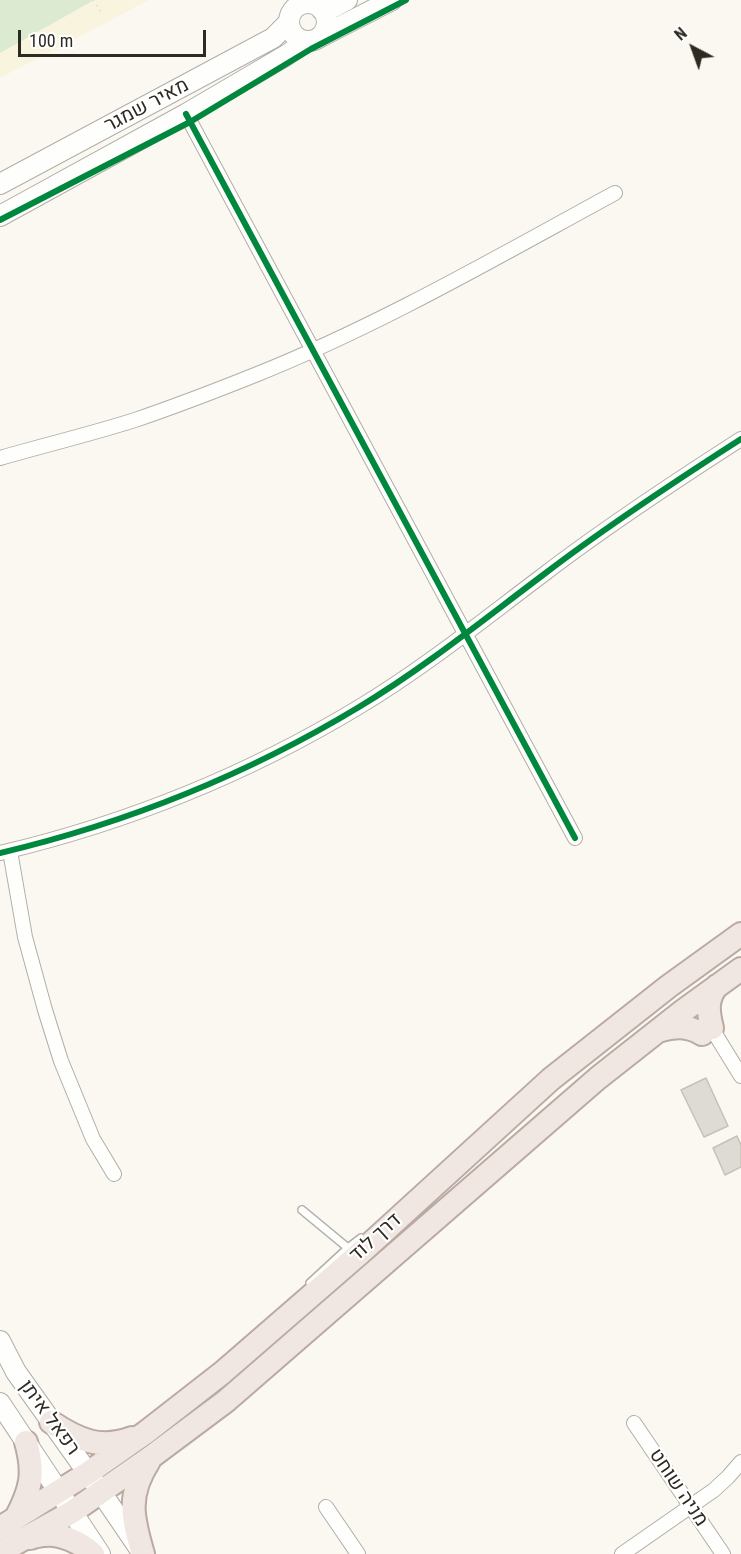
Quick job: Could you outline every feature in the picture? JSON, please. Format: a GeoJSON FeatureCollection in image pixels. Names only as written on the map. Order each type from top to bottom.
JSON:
{"type":"FeatureCollection","features":[{"type":"Feature","properties":{"kind":"main road","name":"דרך לוד"},"geometry":{"type":"LineString","coordinates":[[0,1552],[72,1512],[226,1401],[598,1078],[658,1030],[680,998],[741,934]]}},
{"type":"Feature","properties":{"kind":"main road","name":"דרך לוד"},"geometry":{"type":"LineString","coordinates":[[8,1523],[88,1473],[145,1433],[222,1373],[416,1203],[551,1079],[680,998],[717,986],[741,969]]}},
{"type":"Feature","properties":{"kind":"main road"},"geometry":{"type":"LineString","coordinates":[[658,1030],[680,1026],[707,1031],[708,1002],[717,986]]}},
{"type":"Feature","properties":{"kind":"main road"},"geometry":{"type":"LineString","coordinates":[[51,1422],[65,1432],[99,1443],[118,1443],[145,1433]]}},
{"type":"Feature","properties":{"kind":"main road"},"geometry":{"type":"LineString","coordinates":[[8,1523],[30,1487],[32,1470],[26,1442]]}},
{"type":"Feature","properties":{"kind":"main road"},"geometry":{"type":"LineString","coordinates":[[143,1554],[136,1530],[133,1506],[135,1490],[141,1473],[151,1456]]}},
{"type":"Feature","properties":{"kind":"main road"},"geometry":{"type":"LineString","coordinates":[[22,1540],[46,1534],[57,1536],[73,1541],[93,1554]]}},
{"type":"Feature","properties":{"kind":"street"},"geometry":{"type":"LineString","coordinates":[[316,5],[327,20],[327,26],[314,39],[296,37],[290,28],[290,12],[306,4],[316,5],[334,7],[347,0]]}},
{"type":"Feature","properties":{"kind":"street","name":"מאיר שמגר"},"geometry":{"type":"LineString","coordinates":[[1,212],[186,114],[314,39],[392,0]]}},
{"type":"Feature","properties":{"kind":"street","name":"מאיר שמגר"},"geometry":{"type":"LineString","coordinates":[[0,184],[273,38],[290,12]]}},
{"type":"Feature","properties":{"kind":"street"},"geometry":{"type":"LineString","coordinates":[[186,114],[575,838]]}},
{"type":"Feature","properties":{"kind":"street"},"geometry":{"type":"LineString","coordinates":[[0,458],[164,410],[256,375],[429,294],[615,193]]}},
{"type":"Feature","properties":{"kind":"street"},"geometry":{"type":"LineString","coordinates":[[114,1174],[93,1139],[61,1061],[25,937],[5,852],[129,816],[238,772],[315,732],[389,688],[655,495],[741,439]]}},
{"type":"Feature","properties":{"kind":"street"},"geometry":{"type":"LineString","coordinates":[[680,998],[740,1073]]}},
{"type":"Feature","properties":{"kind":"street","name":"רפאל איתן"},"geometry":{"type":"LineString","coordinates":[[0,1341],[16,1372],[143,1554]]}},
{"type":"Feature","properties":{"kind":"street","name":"רפאל איתן"},"geometry":{"type":"LineString","coordinates":[[0,1403],[100,1554]]}},
{"type":"Feature","properties":{"kind":"street","name":"מניה שוחט"},"geometry":{"type":"LineString","coordinates":[[634,1423],[723,1554]]}},
{"type":"Feature","properties":{"kind":"street"},"geometry":{"type":"LineString","coordinates":[[622,1554],[714,1490],[741,1462]]}},
{"type":"Feature","properties":{"kind":"street"},"geometry":{"type":"LineString","coordinates":[[326,1507],[358,1554]]}},
{"type":"Feature","properties":{"kind":"lane"},"geometry":{"type":"LineString","coordinates":[[377,1226],[416,1203]]}},
{"type":"Feature","properties":{"kind":"lane"},"geometry":{"type":"LineString","coordinates":[[302,1210],[348,1248]]}},
{"type":"Feature","properties":{"kind":"lane"},"geometry":{"type":"LineString","coordinates":[[273,1329],[316,1276],[367,1233]]}},
{"type":"Feature","properties":{"kind":"path"},"geometry":{"type":"LineString","coordinates":[[93,0],[103,15]]}},
{"type":"Feature","properties":{"kind":"shaded area"},"geometry":{"type":"Polygon","coordinates":[[[0,0],[149,0],[0,78],[0,0]]]}},
{"type":"Feature","properties":{"kind":"green space"},"geometry":{"type":"Polygon","coordinates":[[[0,0],[94,0],[0,53],[0,0]]]}},
{"type":"Feature","properties":{"kind":"building"},"geometry":{"type":"Polygon","coordinates":[[[706,1078],[728,1126],[704,1137],[681,1090],[706,1078]]]}},
{"type":"Feature","properties":{"kind":"building"},"geometry":{"type":"Polygon","coordinates":[[[737,1136],[741,1145],[741,1167],[725,1175],[713,1148],[737,1136]]]}},
{"type":"Feature","properties":{"kind":"cycle path"},"geometry":{"type":"LineString","coordinates":[[0,220],[190,122],[311,49],[406,0]]}},
{"type":"Feature","properties":{"kind":"cycle path"},"geometry":{"type":"LineString","coordinates":[[186,114],[575,838]]}},
{"type":"Feature","properties":{"kind":"cycle path"},"geometry":{"type":"LineString","coordinates":[[0,853],[94,827],[186,794],[274,754],[317,731],[407,676],[592,539],[741,439]]}}]}
